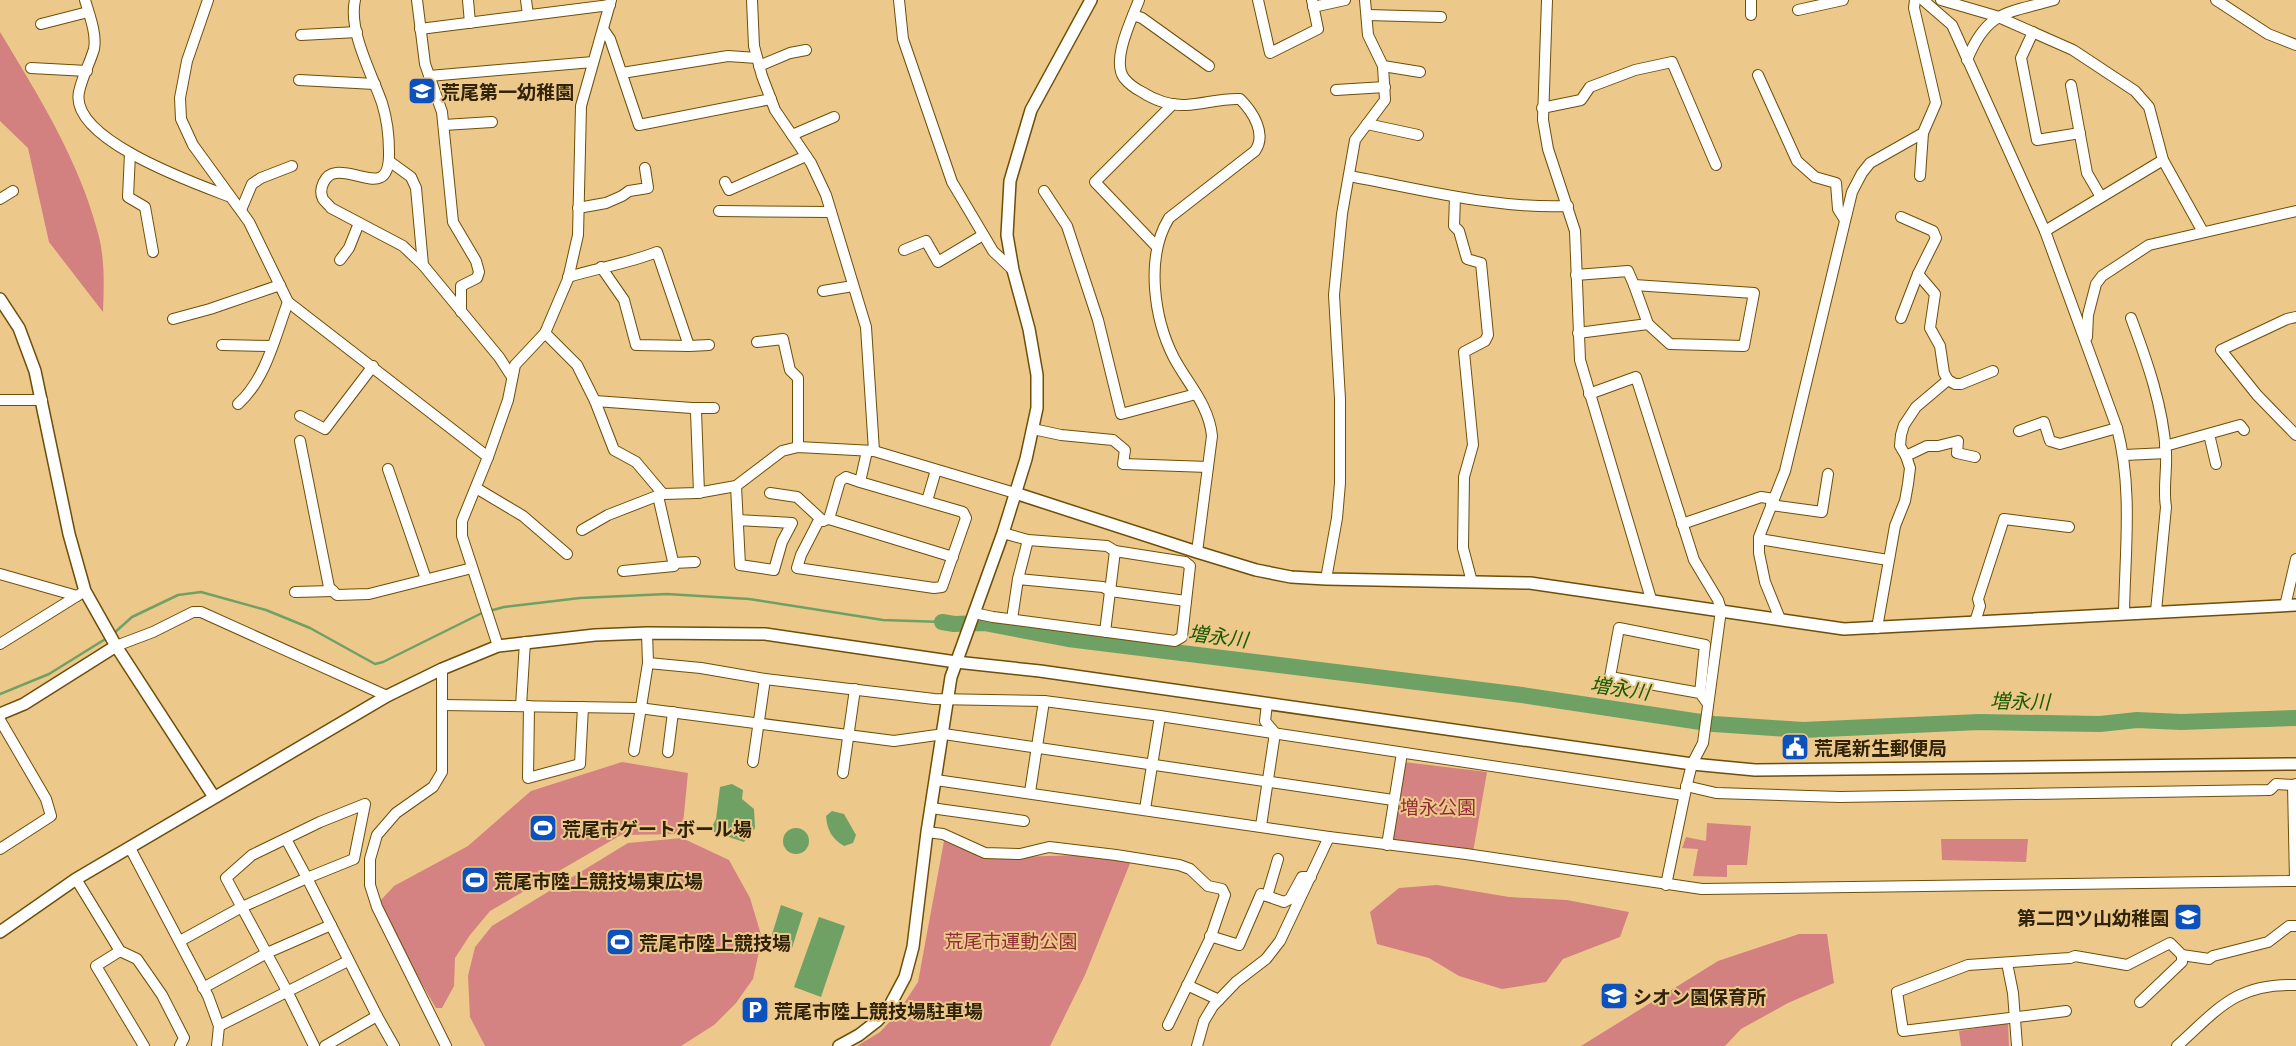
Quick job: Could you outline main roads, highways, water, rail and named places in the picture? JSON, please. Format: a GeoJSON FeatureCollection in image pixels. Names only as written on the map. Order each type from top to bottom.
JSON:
{"type":"FeatureCollection","features":[{"type":"Feature","properties":{"kind":"waterway"},"geometry":{"type":"LineString","coordinates":[[113,634],[132,617],[178,595],[201,592],[266,610],[310,628],[375,664],[383,662],[484,612]]}},
{"type":"Feature","properties":{"kind":"waterway"},"geometry":{"type":"LineString","coordinates":[[489,611],[504,607],[580,598],[667,594],[749,599],[883,620],[942,622]]}},
{"type":"Feature","properties":{"kind":"waterway","name":"増永川"},"geometry":{"type":"LineString","coordinates":[[942,622],[954,624],[984,623],[1068,639],[1522,695],[1714,724],[1803,730],[1979,722],[2100,724],[2137,720],[2181,722],[2296,718]]}},
{"type":"Feature","properties":{"kind":"waterway"},"geometry":{"type":"LineString","coordinates":[[0,694],[49,674],[107,638]]}},
{"type":"Feature","properties":{"kind":"place","name":"荒尾第一幼稚園"},"geometry":{"type":"Point","coordinates":[422,91]}},
{"type":"Feature","properties":{"kind":"place","name":"荒尾新生郵便局"},"geometry":{"type":"Point","coordinates":[1795,747]}},
{"type":"Feature","properties":{"kind":"place","name":"荒尾市ゲートボール場"},"geometry":{"type":"Point","coordinates":[543,828]}},
{"type":"Feature","properties":{"kind":"place","name":"荒尾市陸上競技場東広場"},"geometry":{"type":"Point","coordinates":[475,880]}},
{"type":"Feature","properties":{"kind":"place","name":"第二四ツ山幼稚園"},"geometry":{"type":"Point","coordinates":[2188,917]}},
{"type":"Feature","properties":{"kind":"place","name":"荒尾市陸上競技場"},"geometry":{"type":"Point","coordinates":[620,942]}},
{"type":"Feature","properties":{"kind":"place","name":"シオン園保育所"},"geometry":{"type":"Point","coordinates":[1614,996]}},
{"type":"Feature","properties":{"kind":"place","name":"荒尾市陸上競技場駐車場"},"geometry":{"type":"Point","coordinates":[755,1010]}},
{"type":"Feature","properties":{"kind":"park label","name":"増永公園"},"geometry":{"type":"Point","coordinates":[1438,806]}},
{"type":"Feature","properties":{"kind":"park label","name":"荒尾市運動公園"},"geometry":{"type":"Point","coordinates":[1011,940]}}]}
